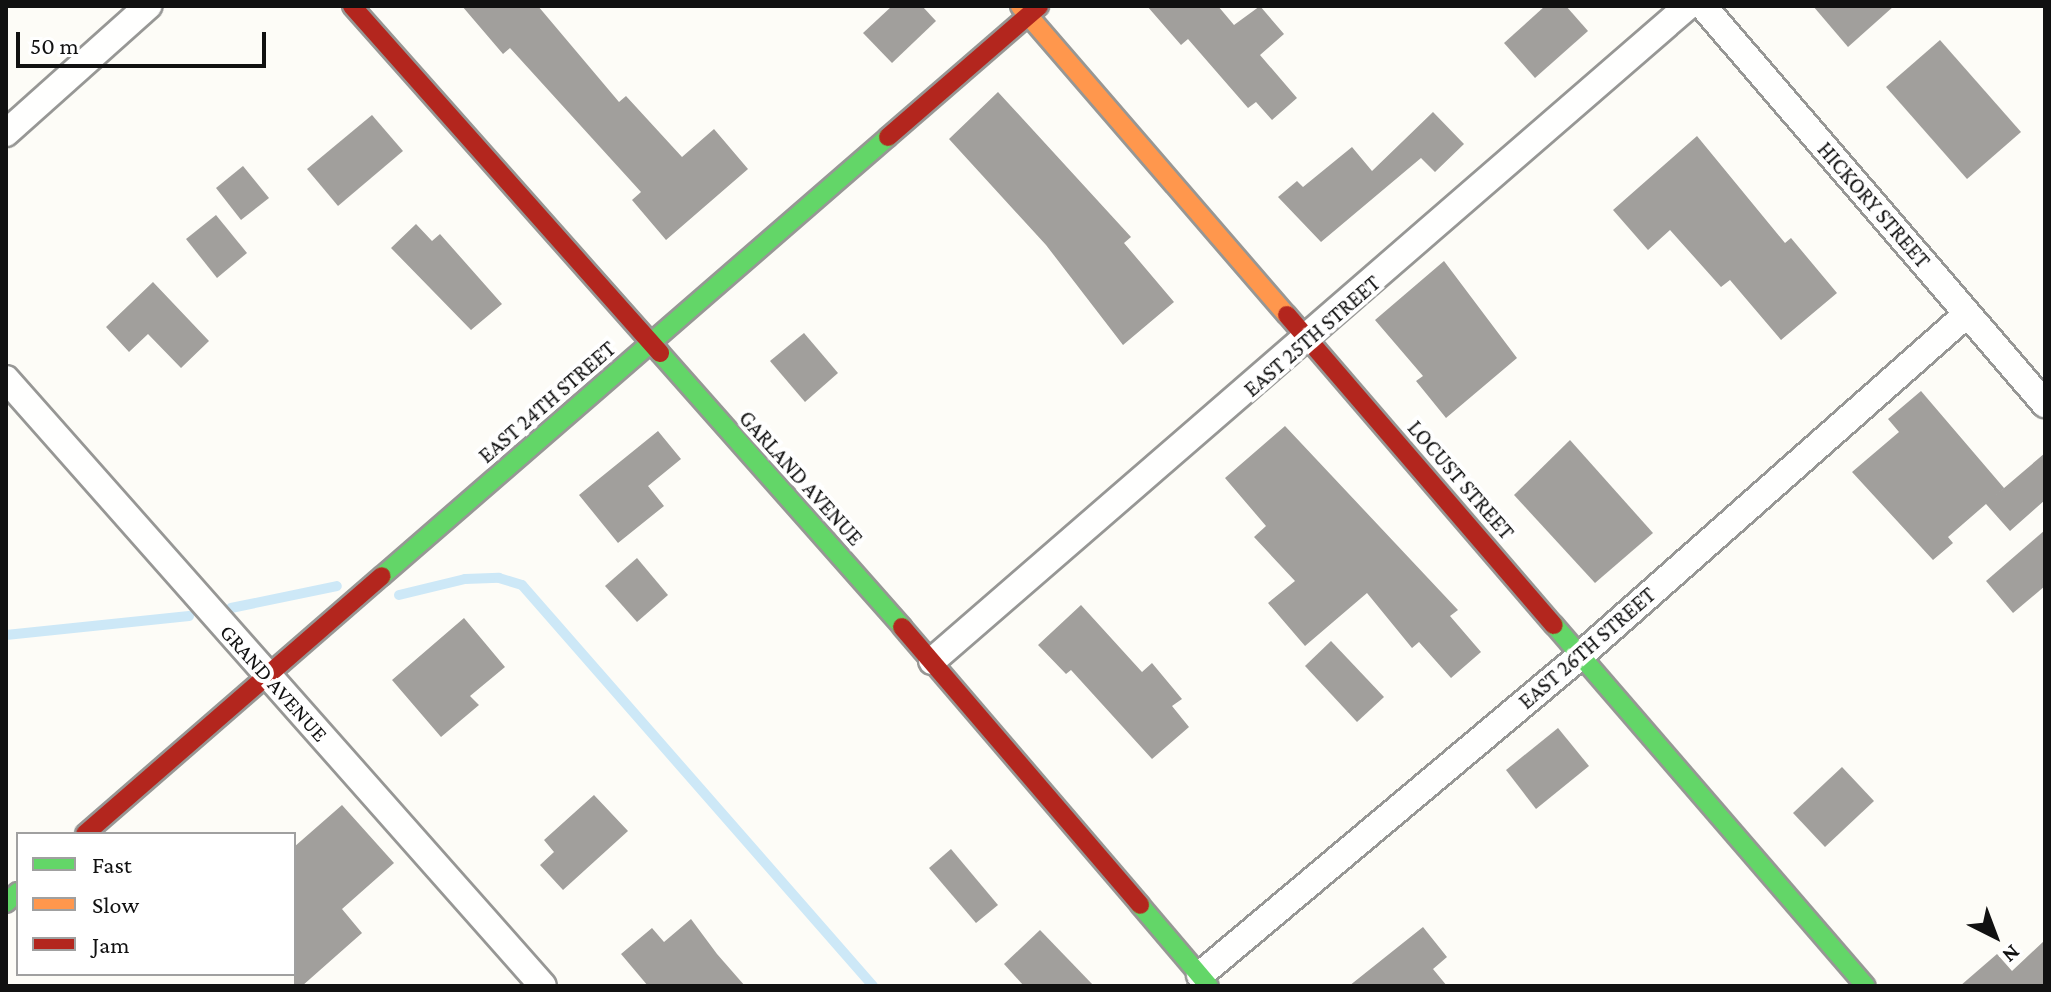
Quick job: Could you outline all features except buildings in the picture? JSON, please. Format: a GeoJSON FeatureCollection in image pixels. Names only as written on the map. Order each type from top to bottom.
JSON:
{"type":"FeatureCollection","features":[{"type":"Feature","properties":{"kind":"street"},"geometry":{"type":"LineString","coordinates":[[6,133],[148,6]]}},
{"type":"Feature","properties":{"kind":"street","name":"GARLAND AVENUE"},"geometry":{"type":"LineString","coordinates":[[352,6],[932,661],[1205,980]]}},
{"type":"Feature","properties":{"kind":"street","name":"EAST 25TH STREET"},"geometry":{"type":"LineString","coordinates":[[932,661],[1308,340],[1688,6]]}},
{"type":"Feature","properties":{"kind":"street","name":"HICKORY STREET"},"geometry":{"type":"LineString","coordinates":[[1703,6],[2045,404]]}},
{"type":"Feature","properties":{"kind":"street","name":"EAST 24TH STREET"},"geometry":{"type":"LineString","coordinates":[[87,832],[650,344],[1029,9]]}},
{"type":"Feature","properties":{"kind":"street","name":"LOCUST STREET"},"geometry":{"type":"LineString","coordinates":[[1029,9],[1308,340],[1866,986]]}},
{"type":"Feature","properties":{"kind":"street","name":"EAST 26TH STREET"},"geometry":{"type":"LineString","coordinates":[[1205,980],[1581,655],[1967,314]]}},
{"type":"Feature","properties":{"kind":"street","name":"GRAND AVENUE"},"geometry":{"type":"LineString","coordinates":[[6,379],[543,986]]}},
{"type":"Feature","properties":{"kind":"waterway"},"geometry":{"type":"LineString","coordinates":[[399,595],[465,579],[499,578],[522,585],[873,986]]}},
{"type":"Feature","properties":{"kind":"waterway"},"geometry":{"type":"LineString","coordinates":[[231,608],[337,586]]}},
{"type":"Feature","properties":{"kind":"waterway"},"geometry":{"type":"LineString","coordinates":[[6,635],[189,616]]}},
{"type":"Feature","properties":{"kind":"traffic: fast"},"geometry":{"type":"LineString","coordinates":[[382,576],[888,137]]}},
{"type":"Feature","properties":{"kind":"traffic: fast"},"geometry":{"type":"LineString","coordinates":[[660,353],[902,627]]}},
{"type":"Feature","properties":{"kind":"traffic: fast"},"geometry":{"type":"LineString","coordinates":[[1554,625],[1866,986]]}},
{"type":"Feature","properties":{"kind":"traffic: fast"},"geometry":{"type":"LineString","coordinates":[[6,903],[16,894]]}},
{"type":"Feature","properties":{"kind":"traffic: fast"},"geometry":{"type":"LineString","coordinates":[[1140,905],[1209,986]]}},
{"type":"Feature","properties":{"kind":"traffic: slow"},"geometry":{"type":"LineString","coordinates":[[1020,6],[1287,315]]}},
{"type":"Feature","properties":{"kind":"traffic: jam"},"geometry":{"type":"LineString","coordinates":[[352,6],[660,353]]}},
{"type":"Feature","properties":{"kind":"traffic: jam"},"geometry":{"type":"LineString","coordinates":[[888,137],[1039,6]]}},
{"type":"Feature","properties":{"kind":"traffic: jam"},"geometry":{"type":"LineString","coordinates":[[1287,315],[1554,625]]}},
{"type":"Feature","properties":{"kind":"traffic: jam"},"geometry":{"type":"LineString","coordinates":[[87,832],[382,576]]}},
{"type":"Feature","properties":{"kind":"traffic: jam"},"geometry":{"type":"LineString","coordinates":[[902,627],[1140,905]]}}]}
